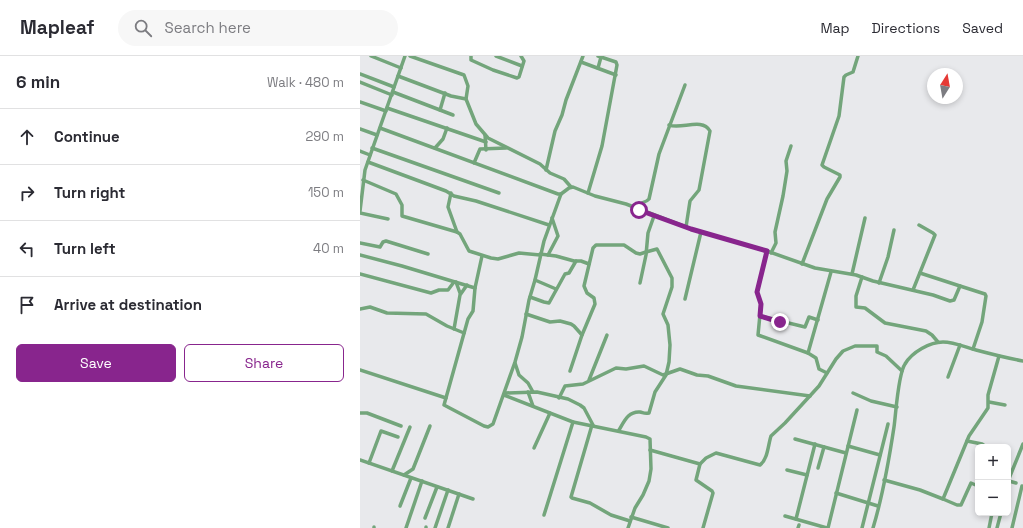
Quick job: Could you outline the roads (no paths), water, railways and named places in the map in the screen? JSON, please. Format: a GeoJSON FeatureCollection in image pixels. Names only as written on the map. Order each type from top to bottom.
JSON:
{"type":"FeatureCollection","features":[{"type":"Feature","properties":{"kind":"street"},"geometry":{"type":"LineString","coordinates":[[371,56],[401,68]]}},
{"type":"Feature","properties":{"kind":"street"},"geometry":{"type":"LineString","coordinates":[[388,219],[360,212],[361,186],[372,148],[387,110],[405,56]]}},
{"type":"Feature","properties":{"kind":"street"},"geometry":{"type":"LineString","coordinates":[[410,56],[464,75],[468,86],[466,99],[476,124],[485,135],[537,162],[546,170],[564,179],[571,187],[701,232],[769,252],[815,268],[831,272],[852,274],[879,283],[913,290],[953,301],[960,286]]}},
{"type":"Feature","properties":{"kind":"street"},"geometry":{"type":"LineString","coordinates":[[471,56],[471,60],[516,78],[519,77],[524,61],[521,56]]}},
{"type":"Feature","properties":{"kind":"street"},"geometry":{"type":"LineString","coordinates":[[496,56],[522,66]]}},
{"type":"Feature","properties":{"kind":"street"},"geometry":{"type":"LineString","coordinates":[[546,170],[555,131],[583,56]]}},
{"type":"Feature","properties":{"kind":"street"},"geometry":{"type":"LineString","coordinates":[[588,193],[602,146],[617,63],[599,56],[598,68]]}},
{"type":"Feature","properties":{"kind":"street"},"geometry":{"type":"LineString","coordinates":[[802,264],[826,199],[841,176],[823,167],[822,165],[839,116],[844,77],[853,72],[858,56]]}},
{"type":"Feature","properties":{"kind":"street"},"geometry":{"type":"LineString","coordinates":[[580,62],[616,75]]}},
{"type":"Feature","properties":{"kind":"street"},"geometry":{"type":"LineString","coordinates":[[360,74],[394,87]]}},
{"type":"Feature","properties":{"kind":"street"},"geometry":{"type":"LineString","coordinates":[[398,76],[466,99]]}},
{"type":"Feature","properties":{"kind":"street"},"geometry":{"type":"LineString","coordinates":[[360,82],[453,115]]}},
{"type":"Feature","properties":{"kind":"street"},"geometry":{"type":"LineString","coordinates":[[633,208],[639,203],[649,199],[659,154],[684,85]]}},
{"type":"Feature","properties":{"kind":"street"},"geometry":{"type":"LineString","coordinates":[[440,110],[445,93]]}},
{"type":"Feature","properties":{"kind":"street"},"geometry":{"type":"LineString","coordinates":[[360,102],[447,128],[486,142]]}},
{"type":"Feature","properties":{"kind":"street"},"geometry":{"type":"LineString","coordinates":[[669,125],[676,127],[696,124],[707,127],[710,131],[699,190],[690,201],[686,227]]}},
{"type":"Feature","properties":{"kind":"street"},"geometry":{"type":"LineString","coordinates":[[360,128],[377,136]]}},
{"type":"Feature","properties":{"kind":"street"},"geometry":{"type":"LineString","coordinates":[[380,128],[561,194]]}},
{"type":"Feature","properties":{"kind":"street"},"geometry":{"type":"LineString","coordinates":[[435,148],[441,141],[447,128]]}},
{"type":"Feature","properties":{"kind":"street"},"geometry":{"type":"LineString","coordinates":[[485,135],[486,150]]}},
{"type":"Feature","properties":{"kind":"street"},"geometry":{"type":"LineString","coordinates":[[791,146],[786,161],[787,171],[781,209],[775,232],[776,243],[769,252],[757,292],[761,304],[759,336],[780,342],[808,353],[816,358],[818,368],[827,373]]}},
{"type":"Feature","properties":{"kind":"street"},"geometry":{"type":"LineString","coordinates":[[474,162],[479,150],[508,147]]}},
{"type":"Feature","properties":{"kind":"street"},"geometry":{"type":"LineString","coordinates":[[372,148],[499,194]]}},
{"type":"Feature","properties":{"kind":"street"},"geometry":{"type":"LineString","coordinates":[[360,151],[370,155]]}},
{"type":"Feature","properties":{"kind":"street"},"geometry":{"type":"LineString","coordinates":[[368,162],[450,193],[454,196],[476,201],[549,224]]}},
{"type":"Feature","properties":{"kind":"street"},"geometry":{"type":"LineString","coordinates":[[360,168],[365,170]]}},
{"type":"Feature","properties":{"kind":"street"},"geometry":{"type":"LineString","coordinates":[[363,180],[396,194],[402,205],[402,216],[457,232]]}},
{"type":"Feature","properties":{"kind":"street"},"geometry":{"type":"LineString","coordinates":[[482,256],[475,288],[473,311],[468,319],[444,404],[445,406],[488,427],[493,424],[515,362],[530,297],[536,280],[540,254],[549,224],[561,194],[571,187]]}},
{"type":"Feature","properties":{"kind":"street"},"geometry":{"type":"LineString","coordinates":[[450,193],[448,207],[457,232],[460,234],[468,250],[482,256],[496,259],[519,253],[540,254],[581,261],[589,264]]}},
{"type":"Feature","properties":{"kind":"street"},"geometry":{"type":"LineString","coordinates":[[640,283],[648,233],[654,216]]}},
{"type":"Feature","properties":{"kind":"street"},"geometry":{"type":"LineString","coordinates":[[548,255],[557,237],[552,218]]}},
{"type":"Feature","properties":{"kind":"street"},"geometry":{"type":"LineString","coordinates":[[852,274],[865,218]]}},
{"type":"Feature","properties":{"kind":"street"},"geometry":{"type":"LineString","coordinates":[[913,290],[935,235],[934,232],[919,225]]}},
{"type":"Feature","properties":{"kind":"street"},"geometry":{"type":"LineString","coordinates":[[879,283],[888,257],[894,230]]}},
{"type":"Feature","properties":{"kind":"street"},"geometry":{"type":"LineString","coordinates":[[685,299],[701,232]]}},
{"type":"Feature","properties":{"kind":"street"},"geometry":{"type":"LineString","coordinates":[[360,243],[380,247],[383,242],[386,241],[428,254]]}},
{"type":"Feature","properties":{"kind":"street"},"geometry":{"type":"LineString","coordinates":[[570,371],[595,301],[585,288],[593,248],[596,245],[624,245],[640,254],[657,250],[672,278],[672,287],[662,314],[667,323],[670,345],[666,375],[655,392],[649,413],[638,412],[629,415],[619,430]]}},
{"type":"Feature","properties":{"kind":"street"},"geometry":{"type":"LineString","coordinates":[[360,255],[475,288]]}},
{"type":"Feature","properties":{"kind":"street"},"geometry":{"type":"LineString","coordinates":[[530,297],[548,303],[565,273],[569,273],[576,261]]}},
{"type":"Feature","properties":{"kind":"street"},"geometry":{"type":"LineString","coordinates":[[808,353],[831,272]]}},
{"type":"Feature","properties":{"kind":"street"},"geometry":{"type":"LineString","coordinates":[[920,273],[986,295],[982,322],[973,349]]}},
{"type":"Feature","properties":{"kind":"street"},"geometry":{"type":"LineString","coordinates":[[360,274],[431,293],[439,290],[448,290],[455,282]]}},
{"type":"Feature","properties":{"kind":"street"},"geometry":{"type":"LineString","coordinates":[[862,277],[856,296],[856,307],[865,308],[885,323],[926,331],[938,342]]}},
{"type":"Feature","properties":{"kind":"street"},"geometry":{"type":"LineString","coordinates":[[536,280],[556,289]]}},
{"type":"Feature","properties":{"kind":"street"},"geometry":{"type":"LineString","coordinates":[[455,282],[460,293]]}},
{"type":"Feature","properties":{"kind":"street"},"geometry":{"type":"LineString","coordinates":[[454,328],[460,293],[467,285]]}},
{"type":"Feature","properties":{"kind":"street"},"geometry":{"type":"LineString","coordinates":[[360,309],[370,306],[387,313],[426,314],[464,333]]}},
{"type":"Feature","properties":{"kind":"street"},"geometry":{"type":"LineString","coordinates":[[526,314],[550,322],[560,321],[572,324],[582,335]]}},
{"type":"Feature","properties":{"kind":"street"},"geometry":{"type":"LineString","coordinates":[[760,316],[804,327],[809,317],[818,320]]}},
{"type":"Feature","properties":{"kind":"street"},"geometry":{"type":"LineString","coordinates":[[589,381],[607,335]]}},
{"type":"Feature","properties":{"kind":"street"},"geometry":{"type":"LineString","coordinates":[[873,528],[884,480],[904,364],[922,348],[938,342],[960,345],[1023,361]]}},
{"type":"Feature","properties":{"kind":"street"},"geometry":{"type":"LineString","coordinates":[[948,377],[960,345]]}},
{"type":"Feature","properties":{"kind":"street"},"geometry":{"type":"LineString","coordinates":[[703,528],[713,493],[696,480],[700,464],[708,457],[718,453],[762,465],[769,449],[770,436],[785,423],[819,386],[838,356],[843,351],[852,347],[877,346],[877,352],[886,356],[902,371]]}},
{"type":"Feature","properties":{"kind":"street"},"geometry":{"type":"LineString","coordinates":[[943,499],[971,432],[987,411],[989,406],[988,395],[999,356]]}},
{"type":"Feature","properties":{"kind":"street"},"geometry":{"type":"LineString","coordinates":[[515,362],[519,375],[528,384],[533,406]]}},
{"type":"Feature","properties":{"kind":"street"},"geometry":{"type":"LineString","coordinates":[[559,398],[565,386],[581,385],[616,368],[626,369],[640,365],[646,366],[662,375],[666,375],[681,369],[741,387],[810,396]]}},
{"type":"Feature","properties":{"kind":"street"},"geometry":{"type":"LineString","coordinates":[[360,371],[446,398]]}},
{"type":"Feature","properties":{"kind":"street"},"geometry":{"type":"LineString","coordinates":[[504,394],[530,392],[545,393],[559,398],[568,399],[580,405],[587,413],[593,425],[571,496],[572,498],[590,503],[611,516],[630,521]]}},
{"type":"Feature","properties":{"kind":"street"},"geometry":{"type":"LineString","coordinates":[[853,392],[871,401],[897,407]]}},
{"type":"Feature","properties":{"kind":"street"},"geometry":{"type":"LineString","coordinates":[[504,394],[573,422],[619,430],[648,438],[650,440],[651,469],[649,481],[631,517],[628,528]]}},
{"type":"Feature","properties":{"kind":"street"},"geometry":{"type":"LineString","coordinates":[[989,402],[1005,405]]}},
{"type":"Feature","properties":{"kind":"street"},"geometry":{"type":"LineString","coordinates":[[785,516],[827,528],[857,410]]}},
{"type":"Feature","properties":{"kind":"street"},"geometry":{"type":"LineString","coordinates":[[360,413],[367,413],[401,426]]}},
{"type":"Feature","properties":{"kind":"street"},"geometry":{"type":"LineString","coordinates":[[534,448],[550,413]]}},
{"type":"Feature","properties":{"kind":"street"},"geometry":{"type":"LineString","coordinates":[[544,515],[573,422]]}},
{"type":"Feature","properties":{"kind":"street"},"geometry":{"type":"LineString","coordinates":[[862,528],[888,424]]}},
{"type":"Feature","properties":{"kind":"street"},"geometry":{"type":"LineString","coordinates":[[404,475],[413,468],[430,426]]}},
{"type":"Feature","properties":{"kind":"street"},"geometry":{"type":"LineString","coordinates":[[392,471],[410,427]]}},
{"type":"Feature","properties":{"kind":"street"},"geometry":{"type":"LineString","coordinates":[[369,463],[381,431],[398,437]]}},
{"type":"Feature","properties":{"kind":"street"},"geometry":{"type":"LineString","coordinates":[[795,439],[846,453]]}},
{"type":"Feature","properties":{"kind":"street"},"geometry":{"type":"LineString","coordinates":[[967,441],[982,444]]}},
{"type":"Feature","properties":{"kind":"street"},"geometry":{"type":"LineString","coordinates":[[796,519],[815,444]]}},
{"type":"Feature","properties":{"kind":"street"},"geometry":{"type":"LineString","coordinates":[[1008,480],[1023,444]]}},
{"type":"Feature","properties":{"kind":"street"},"geometry":{"type":"LineString","coordinates":[[848,446],[880,455]]}},
{"type":"Feature","properties":{"kind":"street"},"geometry":{"type":"LineString","coordinates":[[818,468],[824,447]]}},
{"type":"Feature","properties":{"kind":"street"},"geometry":{"type":"LineString","coordinates":[[650,450],[700,464]]}},
{"type":"Feature","properties":{"kind":"street"},"geometry":{"type":"LineString","coordinates":[[360,460],[473,499]]}},
{"type":"Feature","properties":{"kind":"street"},"geometry":{"type":"LineString","coordinates":[[787,470],[807,475]]}},
{"type":"Feature","properties":{"kind":"street"},"geometry":{"type":"LineString","coordinates":[[400,506],[411,478]]}},
{"type":"Feature","properties":{"kind":"street"},"geometry":{"type":"LineString","coordinates":[[884,480],[920,490],[957,505],[961,505],[971,483],[975,485]]}},
{"type":"Feature","properties":{"kind":"street"},"geometry":{"type":"LineString","coordinates":[[406,528],[422,482]]}},
{"type":"Feature","properties":{"kind":"street"},"geometry":{"type":"LineString","coordinates":[[1011,482],[1016,483]]}},
{"type":"Feature","properties":{"kind":"street"},"geometry":{"type":"LineString","coordinates":[[1012,528],[1022,486]]}},
{"type":"Feature","properties":{"kind":"street"},"geometry":{"type":"LineString","coordinates":[[425,518],[437,487]]}},
{"type":"Feature","properties":{"kind":"street"},"geometry":{"type":"LineString","coordinates":[[435,528],[448,490]]}},
{"type":"Feature","properties":{"kind":"street"},"geometry":{"type":"LineString","coordinates":[[836,493],[878,506]]}},
{"type":"Feature","properties":{"kind":"street"},"geometry":{"type":"LineString","coordinates":[[448,528],[459,494]]}},
{"type":"Feature","properties":{"kind":"street"},"geometry":{"type":"LineString","coordinates":[[988,528],[991,516]]}},
{"type":"Feature","properties":{"kind":"street"},"geometry":{"type":"LineString","coordinates":[[997,528],[1000,516]]}},
{"type":"Feature","properties":{"kind":"street"},"geometry":{"type":"LineString","coordinates":[[631,517],[668,528]]}}]}
